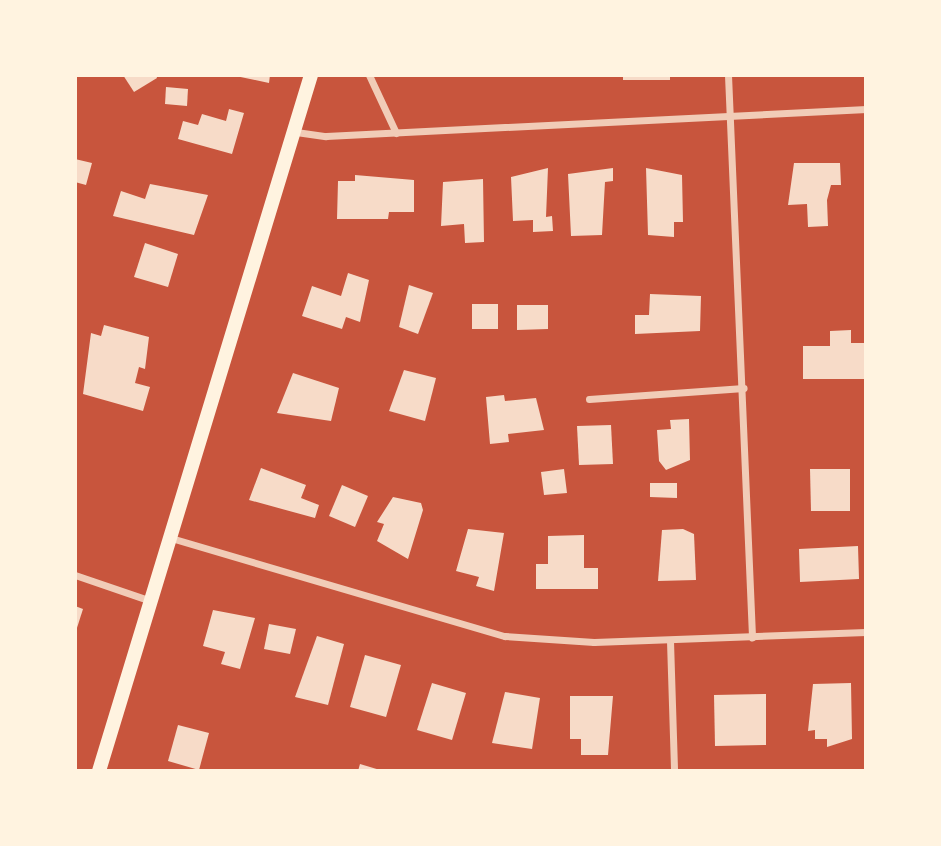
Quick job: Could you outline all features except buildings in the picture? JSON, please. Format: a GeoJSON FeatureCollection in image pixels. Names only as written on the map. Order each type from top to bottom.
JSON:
{"type":"FeatureCollection","features":[{"type":"Feature","properties":{"kind":"main road"},"geometry":{"type":"LineString","coordinates":[[99,771],[296,132],[311,75]]}},
{"type":"Feature","properties":{"kind":"street"},"geometry":{"type":"LineString","coordinates":[[369,75],[396,132]]}},
{"type":"Feature","properties":{"kind":"street"},"geometry":{"type":"LineString","coordinates":[[728,75],[744,388],[752,637]]}},
{"type":"Feature","properties":{"kind":"street"},"geometry":{"type":"LineString","coordinates":[[296,132],[396,132],[866,109]]}},
{"type":"Feature","properties":{"kind":"street"},"geometry":{"type":"LineString","coordinates":[[589,399],[744,388]]}},
{"type":"Feature","properties":{"kind":"street"},"geometry":{"type":"LineString","coordinates":[[171,538],[505,636],[670,641],[866,632]]}},
{"type":"Feature","properties":{"kind":"street"},"geometry":{"type":"LineString","coordinates":[[75,575],[152,601]]}},
{"type":"Feature","properties":{"kind":"street"},"geometry":{"type":"LineString","coordinates":[[670,641],[674,771]]}}]}
